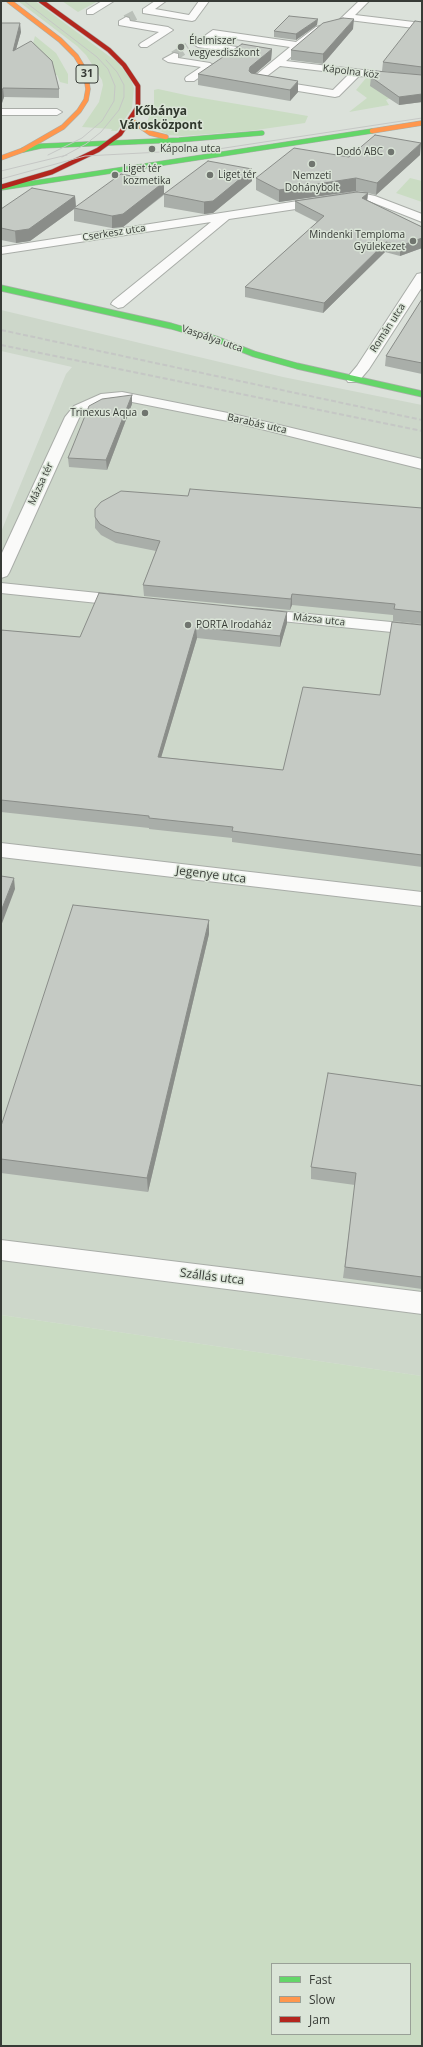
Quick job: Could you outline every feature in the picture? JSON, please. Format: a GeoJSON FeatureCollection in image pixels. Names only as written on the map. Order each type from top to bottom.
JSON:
{"type":"FeatureCollection","features":[{"type":"Feature","properties":{"kind":"main road","name":"31"},"geometry":{"type":"LineString","coordinates":[[1,158],[23,150],[63,127],[79,111],[86,100],[88,79],[81,62],[60,40],[9,1]]}},
{"type":"Feature","properties":{"kind":"main road"},"geometry":{"type":"LineString","coordinates":[[1,187],[38,177],[65,167],[108,143],[120,134],[131,120],[138,107],[139,93],[130,72],[110,50],[41,1]]}},
{"type":"Feature","properties":{"kind":"main road"},"geometry":{"type":"LineString","coordinates":[[131,120],[150,132],[179,140]]}},
{"type":"Feature","properties":{"kind":"main road"},"geometry":{"type":"LineString","coordinates":[[1,187],[422,123]]}},
{"type":"Feature","properties":{"kind":"main road"},"geometry":{"type":"LineString","coordinates":[[23,150],[41,146],[179,140],[270,132]]}},
{"type":"Feature","properties":{"kind":"main road","name":"Vaspálya utca"},"geometry":{"type":"LineString","coordinates":[[1,288],[172,326],[216,339],[268,358],[360,371],[422,394]]}},
{"type":"Feature","properties":{"kind":"main road"},"geometry":{"type":"LineString","coordinates":[[48,299],[59,291]]}},
{"type":"Feature","properties":{"kind":"main road"},"geometry":{"type":"LineString","coordinates":[[115,303],[133,307]]}},
{"type":"Feature","properties":{"kind":"street"},"geometry":{"type":"LineString","coordinates":[[90,12],[109,1]]}},
{"type":"Feature","properties":{"kind":"street"},"geometry":{"type":"LineString","coordinates":[[161,1],[143,12],[192,18],[204,1]]}},
{"type":"Feature","properties":{"kind":"street"},"geometry":{"type":"LineString","coordinates":[[333,105],[341,100],[335,94],[255,81],[283,60],[319,29],[340,24],[364,1]]}},
{"type":"Feature","properties":{"kind":"street"},"geometry":{"type":"LineString","coordinates":[[347,18],[422,26]]}},
{"type":"Feature","properties":{"kind":"street"},"geometry":{"type":"LineString","coordinates":[[126,20],[122,23],[168,30],[144,45]]}},
{"type":"Feature","properties":{"kind":"street"},"geometry":{"type":"LineString","coordinates":[[188,47],[198,44],[213,33],[300,46]]}},
{"type":"Feature","properties":{"kind":"street","name":"Kápolna köz"},"geometry":{"type":"LineString","coordinates":[[198,44],[356,73],[422,80]]}},
{"type":"Feature","properties":{"kind":"street"},"geometry":{"type":"LineString","coordinates":[[174,56],[168,59],[210,66],[190,79]]}},
{"type":"Feature","properties":{"kind":"street"},"geometry":{"type":"LineString","coordinates":[[335,94],[356,73]]}},
{"type":"Feature","properties":{"kind":"street"},"geometry":{"type":"LineString","coordinates":[[1,112],[58,112]]}},
{"type":"Feature","properties":{"kind":"street","name":"Cserkesz utca"},"geometry":{"type":"LineString","coordinates":[[2,250],[361,196],[380,201],[422,218]]}},
{"type":"Feature","properties":{"kind":"street"},"geometry":{"type":"LineString","coordinates":[[115,303],[226,216]]}},
{"type":"Feature","properties":{"kind":"street","name":"Román utca"},"geometry":{"type":"LineString","coordinates":[[360,371],[422,277]]}},
{"type":"Feature","properties":{"kind":"street","name":"Barabás utca"},"geometry":{"type":"LineString","coordinates":[[91,404],[106,397],[122,396],[233,418],[422,464]]}},
{"type":"Feature","properties":{"kind":"street","name":"Mázsa tér"},"geometry":{"type":"LineString","coordinates":[[1,573],[72,417],[79,410],[91,404]]}},
{"type":"Feature","properties":{"kind":"street"},"geometry":{"type":"LineString","coordinates":[[1,588],[145,603]]}},
{"type":"Feature","properties":{"kind":"street","name":"Mázsa utca"},"geometry":{"type":"LineString","coordinates":[[238,612],[422,630]]}},
{"type":"Feature","properties":{"kind":"street","name":"Jegenye utca"},"geometry":{"type":"LineString","coordinates":[[1,850],[422,899]]}},
{"type":"Feature","properties":{"kind":"street","name":"Szállás utca"},"geometry":{"type":"LineString","coordinates":[[1,1250],[422,1303]]}},
{"type":"Feature","properties":{"kind":"shaded area"},"geometry":{"type":"Polygon","coordinates":[[[1,310],[283,377],[422,405],[422,1376],[1,1315],[1,532],[66,374],[72,367],[1,351],[1,310]]]}},
{"type":"Feature","properties":{"kind":"green space"},"geometry":{"type":"Polygon","coordinates":[[[18,1],[35,1],[117,62],[130,78],[134,88],[132,108],[117,131],[111,131],[112,129],[82,127],[99,102],[103,85],[102,80],[86,55],[77,46],[18,1]]]}},
{"type":"Feature","properties":{"kind":"green space"},"geometry":{"type":"Polygon","coordinates":[[[62,1],[98,1],[78,12],[62,1]]]}},
{"type":"Feature","properties":{"kind":"green space"},"geometry":{"type":"Polygon","coordinates":[[[35,36],[56,53],[68,74],[68,84],[60,82],[57,75],[23,79],[35,36]]]}},
{"type":"Feature","properties":{"kind":"green space"},"geometry":{"type":"Polygon","coordinates":[[[366,78],[421,85],[386,100],[389,105],[349,112],[367,98],[356,90],[366,78]]]}},
{"type":"Feature","properties":{"kind":"green space"},"geometry":{"type":"Polygon","coordinates":[[[158,89],[190,96],[308,116],[305,123],[249,131],[182,136],[169,135],[146,125],[154,103],[154,90],[158,89]]]}},
{"type":"Feature","properties":{"kind":"green space"},"geometry":{"type":"Polygon","coordinates":[[[410,178],[422,181],[422,202],[396,193],[410,178]]]}},
{"type":"Feature","properties":{"kind":"green space"},"geometry":{"type":"Polygon","coordinates":[[[1,1315],[422,1376],[422,2046],[1,2046],[1,1315]]]}},
{"type":"Feature","properties":{"kind":"building"},"geometry":{"type":"Polygon","coordinates":[[[289,16],[318,19],[296,34],[274,31],[289,16]]]}},
{"type":"Feature","properties":{"kind":"building"},"geometry":{"type":"Polygon","coordinates":[[[343,18],[354,19],[323,54],[291,50],[323,23],[343,18]]]}},
{"type":"Feature","properties":{"kind":"building"},"geometry":{"type":"Polygon","coordinates":[[[415,21],[422,22],[422,67],[383,62],[415,21]]]}},
{"type":"Feature","properties":{"kind":"building"},"geometry":{"type":"Polygon","coordinates":[[[1,23],[20,23],[13,51],[31,41],[52,61],[59,89],[3,88],[1,94],[1,23]]]}},
{"type":"Feature","properties":{"kind":"building"},"geometry":{"type":"Polygon","coordinates":[[[242,44],[272,49],[250,67],[249,71],[251,73],[298,81],[290,90],[198,74],[242,44]]]}},
{"type":"Feature","properties":{"kind":"building"},"geometry":{"type":"Polygon","coordinates":[[[376,71],[422,75],[422,94],[399,97],[371,77],[376,71]]]}},
{"type":"Feature","properties":{"kind":"building"},"geometry":{"type":"Polygon","coordinates":[[[375,135],[421,143],[377,183],[356,178],[279,190],[256,178],[294,148],[349,157],[375,135]]]}},
{"type":"Feature","properties":{"kind":"building"},"geometry":{"type":"Polygon","coordinates":[[[208,161],[252,169],[213,201],[204,202],[164,194],[208,161]]]}},
{"type":"Feature","properties":{"kind":"building"},"geometry":{"type":"Polygon","coordinates":[[[121,174],[164,182],[123,214],[112,216],[74,208],[121,174]]]}},
{"type":"Feature","properties":{"kind":"building"},"geometry":{"type":"Polygon","coordinates":[[[32,188],[75,196],[29,229],[15,231],[1,228],[1,209],[32,188]]]}},
{"type":"Feature","properties":{"kind":"building"},"geometry":{"type":"Polygon","coordinates":[[[357,192],[368,193],[362,198],[422,227],[422,238],[400,246],[386,242],[324,303],[245,287],[324,216],[295,201],[357,192]]]}},
{"type":"Feature","properties":{"kind":"building"},"geometry":{"type":"Polygon","coordinates":[[[422,299],[422,363],[386,356],[422,299]]]}},
{"type":"Feature","properties":{"kind":"building"},"geometry":{"type":"Polygon","coordinates":[[[132,395],[106,460],[68,458],[89,406],[102,399],[132,395]]]}},
{"type":"Feature","properties":{"kind":"building"},"geometry":{"type":"Polygon","coordinates":[[[190,489],[422,508],[422,612],[394,609],[395,604],[292,594],[291,599],[143,585],[160,541],[115,532],[100,524],[95,517],[95,509],[101,502],[121,491],[188,496],[190,489]]]}},
{"type":"Feature","properties":{"kind":"building"},"geometry":{"type":"Polygon","coordinates":[[[99,593],[287,612],[280,636],[196,627],[158,757],[283,770],[303,687],[380,695],[392,622],[422,625],[422,855],[232,831],[233,827],[149,818],[149,816],[1,800],[1,630],[80,637],[99,593]]]}},
{"type":"Feature","properties":{"kind":"building"},"geometry":{"type":"Polygon","coordinates":[[[1,876],[14,878],[1,911],[1,876]]]}},
{"type":"Feature","properties":{"kind":"building"},"geometry":{"type":"Polygon","coordinates":[[[73,905],[209,920],[147,1178],[1,1159],[1,1126],[73,905]]]}},
{"type":"Feature","properties":{"kind":"building"},"geometry":{"type":"Polygon","coordinates":[[[328,1073],[422,1086],[422,1277],[345,1267],[356,1173],[311,1167],[328,1073]]]}},
{"type":"Feature","properties":{"kind":"tunnel"},"geometry":{"type":"LineString","coordinates":[[126,20],[139,13]]}},
{"type":"Feature","properties":{"kind":"tunnel"},"geometry":{"type":"LineString","coordinates":[[174,56],[188,47]]}},
{"type":"Feature","properties":{"kind":"tram line"},"geometry":{"type":"LineString","coordinates":[[24,1],[97,57],[108,69],[115,86],[114,101],[102,121],[82,138],[48,155]]}},
{"type":"Feature","properties":{"kind":"tram line"},"geometry":{"type":"LineString","coordinates":[[65,156],[86,144],[101,132],[119,110],[124,97],[124,85],[117,72],[106,60]]}},
{"type":"Feature","properties":{"kind":"tram line"},"geometry":{"type":"LineString","coordinates":[[1,179],[85,156],[218,149],[422,118]]}},
{"type":"Feature","properties":{"kind":"tram line"},"geometry":{"type":"LineString","coordinates":[[1,171],[65,156]]}},
{"type":"Feature","properties":{"kind":"railway"},"geometry":{"type":"LineString","coordinates":[[1,330],[422,420]]}},
{"type":"Feature","properties":{"kind":"railway"},"geometry":{"type":"LineString","coordinates":[[1,345],[422,431]]}},
{"type":"Feature","properties":{"kind":"traffic: fast"},"geometry":{"type":"LineString","coordinates":[[1,188],[372,131]]}},
{"type":"Feature","properties":{"kind":"traffic: fast"},"geometry":{"type":"LineString","coordinates":[[23,150],[41,146],[179,140],[262,133]]}},
{"type":"Feature","properties":{"kind":"traffic: fast"},"geometry":{"type":"LineString","coordinates":[[1,288],[171,326],[216,339],[254,354],[297,366],[422,394]]}},
{"type":"Feature","properties":{"kind":"traffic: slow"},"geometry":{"type":"LineString","coordinates":[[1,158],[23,150],[63,127],[79,111],[86,100],[88,89],[85,71],[76,56],[60,40],[9,1]]}},
{"type":"Feature","properties":{"kind":"traffic: slow"},"geometry":{"type":"LineString","coordinates":[[131,120],[150,133],[166,137]]}},
{"type":"Feature","properties":{"kind":"traffic: slow"},"geometry":{"type":"LineString","coordinates":[[372,131],[422,123]]}},
{"type":"Feature","properties":{"kind":"traffic: jam"},"geometry":{"type":"LineString","coordinates":[[1,187],[52,172],[98,150],[120,134],[138,107],[138,86],[124,65],[109,50],[41,1]]}},
{"type":"Feature","properties":{"kind":"place","name":"Élelmiszer vegyesdiszkont"},"geometry":{"type":"Point","coordinates":[181,47]}},
{"type":"Feature","properties":{"kind":"place","name":"Kápolna utca"},"geometry":{"type":"Point","coordinates":[152,149]}},
{"type":"Feature","properties":{"kind":"place","name":"Dodó ABC"},"geometry":{"type":"Point","coordinates":[391,152]}},
{"type":"Feature","properties":{"kind":"place","name":"Nemzeti Dohánybolt"},"geometry":{"type":"Point","coordinates":[312,164]}},
{"type":"Feature","properties":{"kind":"place","name":"Liget tér kozmetika"},"geometry":{"type":"Point","coordinates":[115,175]}},
{"type":"Feature","properties":{"kind":"place","name":"Liget tér"},"geometry":{"type":"Point","coordinates":[210,175]}},
{"type":"Feature","properties":{"kind":"place","name":"Mindenki Temploma Gyülekezet"},"geometry":{"type":"Point","coordinates":[413,241]}},
{"type":"Feature","properties":{"kind":"place","name":"Trinexus Aqua"},"geometry":{"type":"Point","coordinates":[145,413]}},
{"type":"Feature","properties":{"kind":"place","name":"PORTA Irodaház"},"geometry":{"type":"Point","coordinates":[188,625]}},
{"type":"Feature","properties":{"kind":"district","name":"Kőbánya Városközpont"},"geometry":{"type":"Point","coordinates":[161,119]}}]}
